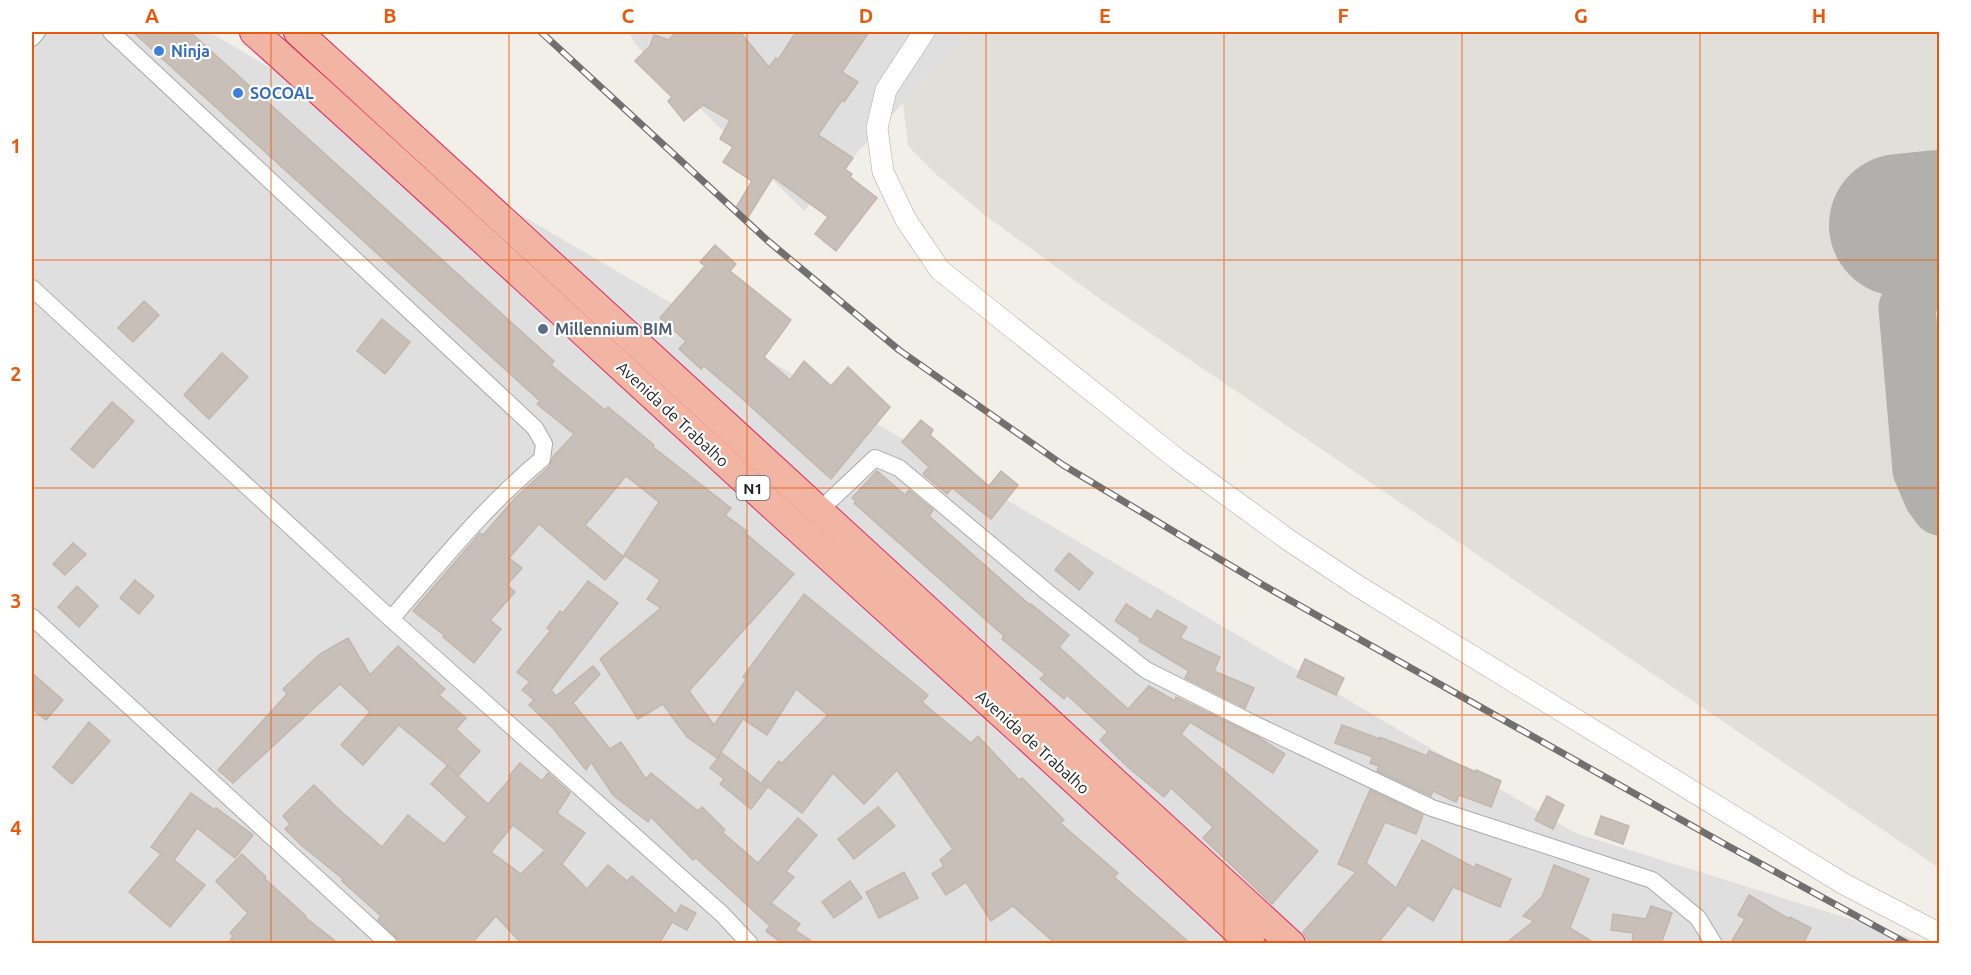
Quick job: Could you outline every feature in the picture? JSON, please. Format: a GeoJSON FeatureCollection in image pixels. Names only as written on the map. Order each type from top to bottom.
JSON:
{"type":"FeatureCollection","features":[{"type":"Feature","properties":{"kind":"highway","name":"Avenida de Trabalho"},"geometry":{"type":"LineString","coordinates":[[254,32],[324,95],[820,510],[1084,771],[1251,944]]}},
{"type":"Feature","properties":{"kind":"highway","name":"Avenida de Trabalho"},"geometry":{"type":"LineString","coordinates":[[298,32],[344,74],[600,328],[1084,771],[1291,944]]}},
{"type":"Feature","properties":{"kind":"highway"},"geometry":{"type":"LineString","coordinates":[[324,95],[344,74]]}},
{"type":"Feature","properties":{"kind":"street"},"geometry":{"type":"LineString","coordinates":[[32,38],[37,32]]}},
{"type":"Feature","properties":{"kind":"street"},"geometry":{"type":"LineString","coordinates":[[111,32],[535,428],[544,444],[542,459],[482,514],[391,620]]}},
{"type":"Feature","properties":{"kind":"street"},"geometry":{"type":"LineString","coordinates":[[924,32],[886,90],[877,128],[883,172],[906,220],[940,270],[1177,459],[1290,542],[1844,884],[1940,934]]}},
{"type":"Feature","properties":{"kind":"street"},"geometry":{"type":"LineString","coordinates":[[32,288],[391,620],[722,914],[750,944]]}},
{"type":"Feature","properties":{"kind":"street"},"geometry":{"type":"LineString","coordinates":[[820,510],[875,458],[899,468],[1047,592],[1146,670],[1432,808],[1652,880],[1698,918],[1714,944]]}},
{"type":"Feature","properties":{"kind":"street"},"geometry":{"type":"LineString","coordinates":[[32,617],[389,944]]}},
{"type":"Feature","properties":{"kind":"shaded area"},"geometry":{"type":"Polygon","coordinates":[[[32,32],[209,32],[1575,833],[1927,943],[32,943],[32,32]]]}},
{"type":"Feature","properties":{"kind":"shaded area"},"geometry":{"type":"Polygon","coordinates":[[[629,32],[968,32],[804,211],[634,43],[629,32]]]}},
{"type":"Feature","properties":{"kind":"shaded area"},"geometry":{"type":"Polygon","coordinates":[[[968,32],[1939,32],[1939,868],[1103,301],[982,213],[937,175],[908,146],[903,103],[968,32]]]}},
{"type":"Feature","properties":{"kind":"building"},"geometry":{"type":"Polygon","coordinates":[[[133,32],[190,32],[554,361],[551,365],[605,410],[608,407],[654,445],[653,447],[731,508],[725,515],[747,531],[745,533],[794,574],[689,691],[714,725],[746,680],[743,677],[804,594],[928,695],[922,702],[971,743],[978,736],[1019,780],[1022,778],[1064,820],[1060,823],[1118,873],[1114,877],[1191,944],[1056,944],[1013,906],[991,921],[966,882],[946,895],[932,874],[944,866],[940,860],[953,849],[897,770],[864,804],[833,773],[802,813],[762,782],[779,761],[782,763],[828,715],[796,689],[767,735],[743,719],[717,758],[687,737],[663,704],[638,719],[600,659],[661,608],[647,599],[660,580],[624,555],[659,502],[626,476],[585,525],[624,557],[605,580],[539,524],[509,558],[522,568],[507,585],[515,592],[490,620],[501,629],[474,663],[443,637],[445,636],[413,611],[480,533],[483,535],[516,497],[549,467],[553,457],[574,434],[537,404],[540,401],[133,32]]]}},
{"type":"Feature","properties":{"kind":"building"},"geometry":{"type":"Polygon","coordinates":[[[676,32],[740,32],[769,67],[776,58],[778,60],[796,32],[869,32],[842,72],[858,82],[844,102],[842,100],[818,135],[853,158],[845,169],[852,174],[850,177],[877,198],[836,251],[815,234],[828,217],[773,177],[747,219],[734,211],[752,181],[723,162],[733,147],[720,139],[730,120],[703,105],[684,121],[668,101],[672,97],[635,61],[650,46],[654,35],[669,40],[676,32]]]}},
{"type":"Feature","properties":{"kind":"building"},"geometry":{"type":"Polygon","coordinates":[[[715,245],[736,264],[730,271],[791,320],[764,357],[790,380],[804,361],[831,386],[848,367],[890,407],[831,479],[737,394],[704,366],[701,369],[679,349],[686,341],[660,318],[705,266],[700,262],[715,245]]]}},
{"type":"Feature","properties":{"kind":"building"},"geometry":{"type":"Polygon","coordinates":[[[144,301],[159,315],[133,342],[118,328],[144,301]]]}},
{"type":"Feature","properties":{"kind":"building"},"geometry":{"type":"Polygon","coordinates":[[[382,319],[410,342],[385,374],[357,351],[382,319]]]}},
{"type":"Feature","properties":{"kind":"building"},"geometry":{"type":"Polygon","coordinates":[[[222,353],[248,377],[209,419],[184,395],[222,353]]]}},
{"type":"Feature","properties":{"kind":"building"},"geometry":{"type":"Polygon","coordinates":[[[112,402],[134,421],[93,468],[71,449],[112,402]]]}},
{"type":"Feature","properties":{"kind":"building"},"geometry":{"type":"Polygon","coordinates":[[[921,420],[933,430],[930,435],[989,486],[1001,471],[1018,485],[991,519],[952,488],[947,494],[923,474],[929,467],[902,442],[921,420]]]}},
{"type":"Feature","properties":{"kind":"building"},"geometry":{"type":"Polygon","coordinates":[[[877,471],[905,495],[909,490],[933,510],[929,516],[1030,605],[1069,635],[1059,647],[1128,709],[1149,686],[1175,701],[1176,697],[1258,737],[1285,754],[1273,773],[1190,722],[1181,734],[1318,851],[1272,904],[1203,838],[1213,827],[1171,788],[1164,797],[1129,768],[1100,740],[1108,732],[1067,695],[1064,699],[1040,679],[1045,674],[1002,639],[1004,636],[854,503],[856,501],[852,498],[877,471]]]}},
{"type":"Feature","properties":{"kind":"building"},"geometry":{"type":"Polygon","coordinates":[[[73,543],[86,554],[65,575],[53,564],[73,543]]]}},
{"type":"Feature","properties":{"kind":"building"},"geometry":{"type":"Polygon","coordinates":[[[1069,553],[1093,573],[1079,590],[1055,570],[1069,553]]]}},
{"type":"Feature","properties":{"kind":"building"},"geometry":{"type":"Polygon","coordinates":[[[135,580],[154,596],[139,614],[120,598],[135,580]]]}},
{"type":"Feature","properties":{"kind":"building"},"geometry":{"type":"Polygon","coordinates":[[[588,581],[618,603],[551,690],[556,696],[593,666],[600,674],[573,703],[610,749],[621,742],[646,779],[651,773],[698,811],[702,807],[725,830],[722,832],[758,863],[798,818],[817,835],[786,871],[794,877],[771,903],[800,924],[795,930],[816,944],[783,944],[766,931],[770,926],[696,858],[693,860],[651,817],[648,822],[613,795],[591,762],[586,770],[553,728],[529,705],[534,700],[522,690],[530,682],[517,672],[551,630],[547,628],[560,611],[563,613],[588,581]]]}},
{"type":"Feature","properties":{"kind":"building"},"geometry":{"type":"Polygon","coordinates":[[[77,586],[98,606],[79,627],[58,607],[77,586]]]}},
{"type":"Feature","properties":{"kind":"building"},"geometry":{"type":"Polygon","coordinates":[[[1126,604],[1151,620],[1157,610],[1187,627],[1180,638],[1220,657],[1214,671],[1254,688],[1245,708],[1185,678],[1189,671],[1139,641],[1140,638],[1115,621],[1126,604]]]}},
{"type":"Feature","properties":{"kind":"building"},"geometry":{"type":"Polygon","coordinates":[[[348,638],[370,675],[398,646],[445,689],[439,695],[466,718],[456,729],[480,751],[459,775],[399,725],[363,765],[341,745],[370,712],[340,684],[233,783],[218,770],[287,694],[283,689],[320,654],[348,638]]]}},
{"type":"Feature","properties":{"kind":"building"},"geometry":{"type":"Polygon","coordinates":[[[1305,659],[1344,678],[1336,695],[1297,677],[1305,659]]]}},
{"type":"Feature","properties":{"kind":"building"},"geometry":{"type":"Polygon","coordinates":[[[32,673],[63,700],[46,720],[32,709],[32,673]]]}},
{"type":"Feature","properties":{"kind":"building"},"geometry":{"type":"Polygon","coordinates":[[[89,722],[110,741],[72,784],[53,767],[89,722]]]}},
{"type":"Feature","properties":{"kind":"building"},"geometry":{"type":"Polygon","coordinates":[[[1342,725],[1427,756],[1429,751],[1501,781],[1491,807],[1459,795],[1456,802],[1433,791],[1431,796],[1377,771],[1379,766],[1370,763],[1373,757],[1335,743],[1342,725]]]}},
{"type":"Feature","properties":{"kind":"building"},"geometry":{"type":"Polygon","coordinates":[[[722,753],[767,788],[751,809],[720,784],[724,779],[710,768],[722,753]]]}},
{"type":"Feature","properties":{"kind":"building"},"geometry":{"type":"Polygon","coordinates":[[[520,763],[542,781],[548,773],[570,793],[557,813],[585,833],[562,864],[587,889],[608,865],[627,881],[632,876],[676,914],[681,905],[696,913],[687,930],[672,922],[659,944],[522,944],[496,916],[471,944],[403,944],[378,920],[381,916],[342,881],[343,879],[285,829],[290,824],[283,816],[314,785],[382,847],[408,815],[444,844],[467,817],[431,784],[447,766],[488,804],[511,778],[509,776],[520,763]],[[513,825],[491,852],[521,874],[545,850],[513,825]]]}},
{"type":"Feature","properties":{"kind":"building"},"geometry":{"type":"Polygon","coordinates":[[[1370,790],[1423,815],[1416,834],[1385,822],[1366,863],[1396,888],[1422,840],[1475,868],[1476,864],[1511,879],[1500,907],[1453,887],[1433,921],[1408,905],[1377,944],[1312,944],[1303,932],[1356,872],[1338,864],[1370,790]]]}},
{"type":"Feature","properties":{"kind":"building"},"geometry":{"type":"Polygon","coordinates":[[[191,793],[253,835],[235,858],[197,828],[174,860],[205,885],[170,927],[129,892],[161,854],[151,847],[191,793]]]}},
{"type":"Feature","properties":{"kind":"building"},"geometry":{"type":"Polygon","coordinates":[[[1547,796],[1564,805],[1553,829],[1535,820],[1547,796]]]}},
{"type":"Feature","properties":{"kind":"building"},"geometry":{"type":"Polygon","coordinates":[[[878,807],[895,826],[854,859],[838,839],[878,807]]]}},
{"type":"Feature","properties":{"kind":"building"},"geometry":{"type":"Polygon","coordinates":[[[1601,816],[1629,826],[1623,844],[1595,834],[1601,816]]]}},
{"type":"Feature","properties":{"kind":"building"},"geometry":{"type":"Polygon","coordinates":[[[242,854],[305,917],[339,944],[227,944],[233,936],[230,933],[248,913],[216,881],[242,854]]]}},
{"type":"Feature","properties":{"kind":"building"},"geometry":{"type":"Polygon","coordinates":[[[1554,865],[1589,879],[1570,928],[1596,944],[1505,944],[1534,921],[1523,916],[1542,897],[1554,865]]]}},
{"type":"Feature","properties":{"kind":"building"},"geometry":{"type":"Polygon","coordinates":[[[904,872],[918,898],[879,918],[866,892],[904,872]]]}},
{"type":"Feature","properties":{"kind":"building"},"geometry":{"type":"Polygon","coordinates":[[[850,881],[862,898],[834,918],[822,902],[850,881]]]}},
{"type":"Feature","properties":{"kind":"building"},"geometry":{"type":"Polygon","coordinates":[[[1749,895],[1789,919],[1790,917],[1811,928],[1803,944],[1730,944],[1745,919],[1738,915],[1749,895]]]}},
{"type":"Feature","properties":{"kind":"building"},"geometry":{"type":"Polygon","coordinates":[[[1651,906],[1672,913],[1661,944],[1632,944],[1633,933],[1611,930],[1613,914],[1646,919],[1651,906]]]}},
{"type":"Feature","properties":{"kind":"taxiway"},"geometry":{"type":"LineString","coordinates":[[1940,249],[1915,288],[1907,308],[1921,470],[1932,496],[1940,507]]}},
{"type":"Feature","properties":{"kind":"runway"},"geometry":{"type":"LineString","coordinates":[[1900,225],[1940,221]]}},
{"type":"Feature","properties":{"kind":"railway"},"geometry":{"type":"LineString","coordinates":[[541,32],[768,241],[899,350],[1063,465],[1263,585],[1728,846],[1908,944]]}},
{"type":"Feature","properties":{"kind":"place","name":"Ninja"},"geometry":{"type":"Point","coordinates":[159,51]}},
{"type":"Feature","properties":{"kind":"place","name":"SOCOAL"},"geometry":{"type":"Point","coordinates":[238,93]}},
{"type":"Feature","properties":{"kind":"place","name":"Millennium BIM"},"geometry":{"type":"Point","coordinates":[543,329]}}]}
